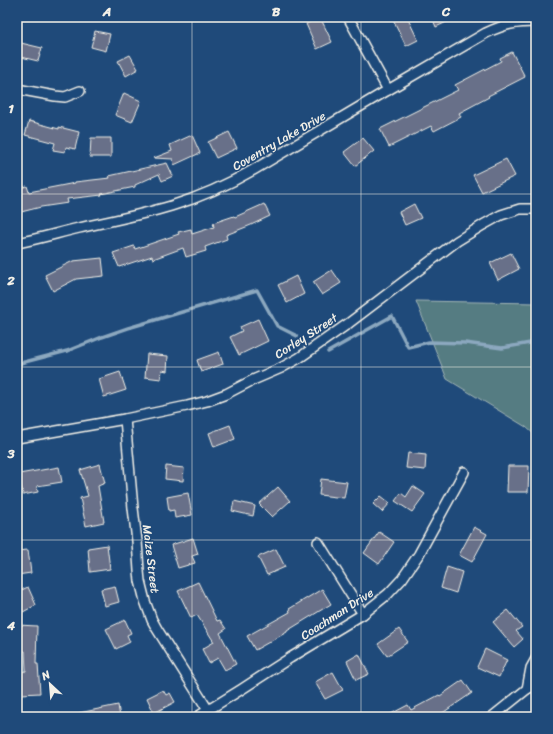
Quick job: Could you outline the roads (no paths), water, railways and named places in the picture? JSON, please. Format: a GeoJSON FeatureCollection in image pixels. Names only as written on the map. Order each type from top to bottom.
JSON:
{"type":"FeatureCollection","features":[{"type":"Feature","properties":{"kind":"street"},"geometry":{"type":"LineString","coordinates":[[348,17],[388,90]]}},
{"type":"Feature","properties":{"kind":"street","name":"Coventry Lake Drive"},"geometry":{"type":"LineString","coordinates":[[17,243],[172,206],[238,179],[486,33],[496,28],[518,22],[536,22]]}},
{"type":"Feature","properties":{"kind":"street"},"geometry":{"type":"LineString","coordinates":[[17,89],[55,96],[65,96],[80,91]]}},
{"type":"Feature","properties":{"kind":"street","name":"Corley Street"},"geometry":{"type":"LineString","coordinates":[[17,438],[125,419],[207,401],[226,394],[299,358],[349,323],[457,241],[483,225],[501,215],[520,209],[536,209]]}},
{"type":"Feature","properties":{"kind":"street","name":"Maize Street"},"geometry":{"type":"LineString","coordinates":[[125,419],[139,571],[145,601],[157,629],[208,710]]}},
{"type":"Feature","properties":{"kind":"street","name":"Coachman Drive"},"geometry":{"type":"LineString","coordinates":[[197,717],[363,614],[388,594],[402,579],[419,554],[464,472]]}},
{"type":"Feature","properties":{"kind":"street"},"geometry":{"type":"LineString","coordinates":[[318,542],[363,614]]}},
{"type":"Feature","properties":{"kind":"street"},"geometry":{"type":"LineString","coordinates":[[526,689],[531,668],[536,659]]}},
{"type":"Feature","properties":{"kind":"street"},"geometry":{"type":"LineString","coordinates":[[492,717],[526,689],[536,685]]}},
{"type":"Feature","properties":{"kind":"waterway"},"geometry":{"type":"LineString","coordinates":[[17,364],[67,351],[128,328],[257,290],[277,326],[297,336]]}},
{"type":"Feature","properties":{"kind":"waterway"},"geometry":{"type":"LineString","coordinates":[[328,352],[392,316],[408,347],[429,342],[465,343],[502,348],[536,342]]}}]}
